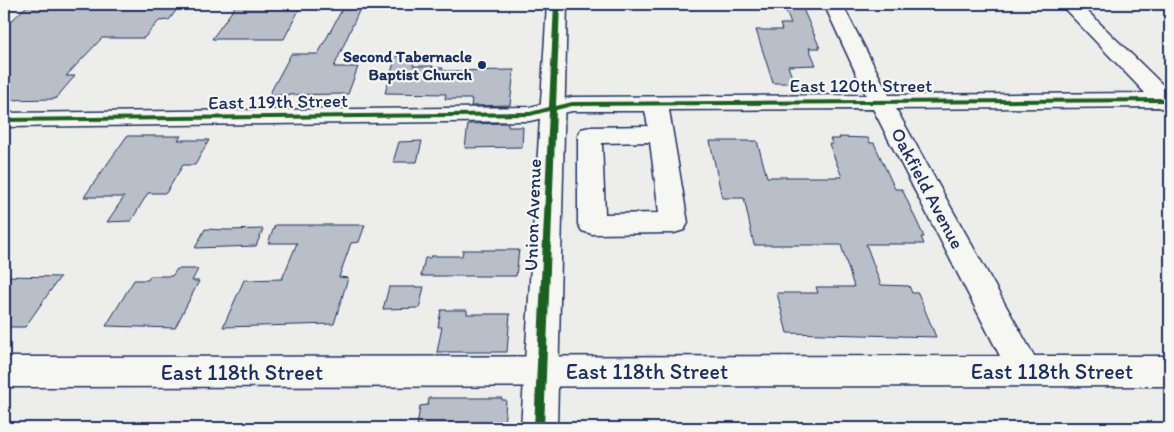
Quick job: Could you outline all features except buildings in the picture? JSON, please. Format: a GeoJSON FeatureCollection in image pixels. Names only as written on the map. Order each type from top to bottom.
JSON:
{"type":"FeatureCollection","features":[{"type":"Feature","properties":{"kind":"street","name":"Union Avenue"},"geometry":{"type":"LineString","coordinates":[[540,428],[557,4]]}},
{"type":"Feature","properties":{"kind":"street","name":"Oakfield Avenue"},"geometry":{"type":"LineString","coordinates":[[833,4],[881,102],[1025,371]]}},
{"type":"Feature","properties":{"kind":"street"},"geometry":{"type":"LineString","coordinates":[[1069,4],[1168,102]]}},
{"type":"Feature","properties":{"kind":"street","name":"East 120th Street"},"geometry":{"type":"LineString","coordinates":[[553,107],[572,104],[656,103],[1168,102]]}},
{"type":"Feature","properties":{"kind":"street"},"geometry":{"type":"LineString","coordinates":[[656,103],[661,134],[674,223],[592,224],[590,135],[661,134]]}},
{"type":"Feature","properties":{"kind":"street","name":"East 119th Street"},"geometry":{"type":"LineString","coordinates":[[4,120],[530,114],[553,107]]}},
{"type":"Feature","properties":{"kind":"street","name":"East 118th Street"},"geometry":{"type":"LineString","coordinates":[[4,372],[1170,371]]}},
{"type":"Feature","properties":{"kind":"cycle path"},"geometry":{"type":"LineString","coordinates":[[539,428],[557,4]]}},
{"type":"Feature","properties":{"kind":"cycle path"},"geometry":{"type":"LineString","coordinates":[[4,120],[530,114],[572,104],[1170,100]]}},
{"type":"Feature","properties":{"kind":"place","name":"Second Tabernacle Baptist Church"},"geometry":{"type":"Point","coordinates":[482,65]}}]}
